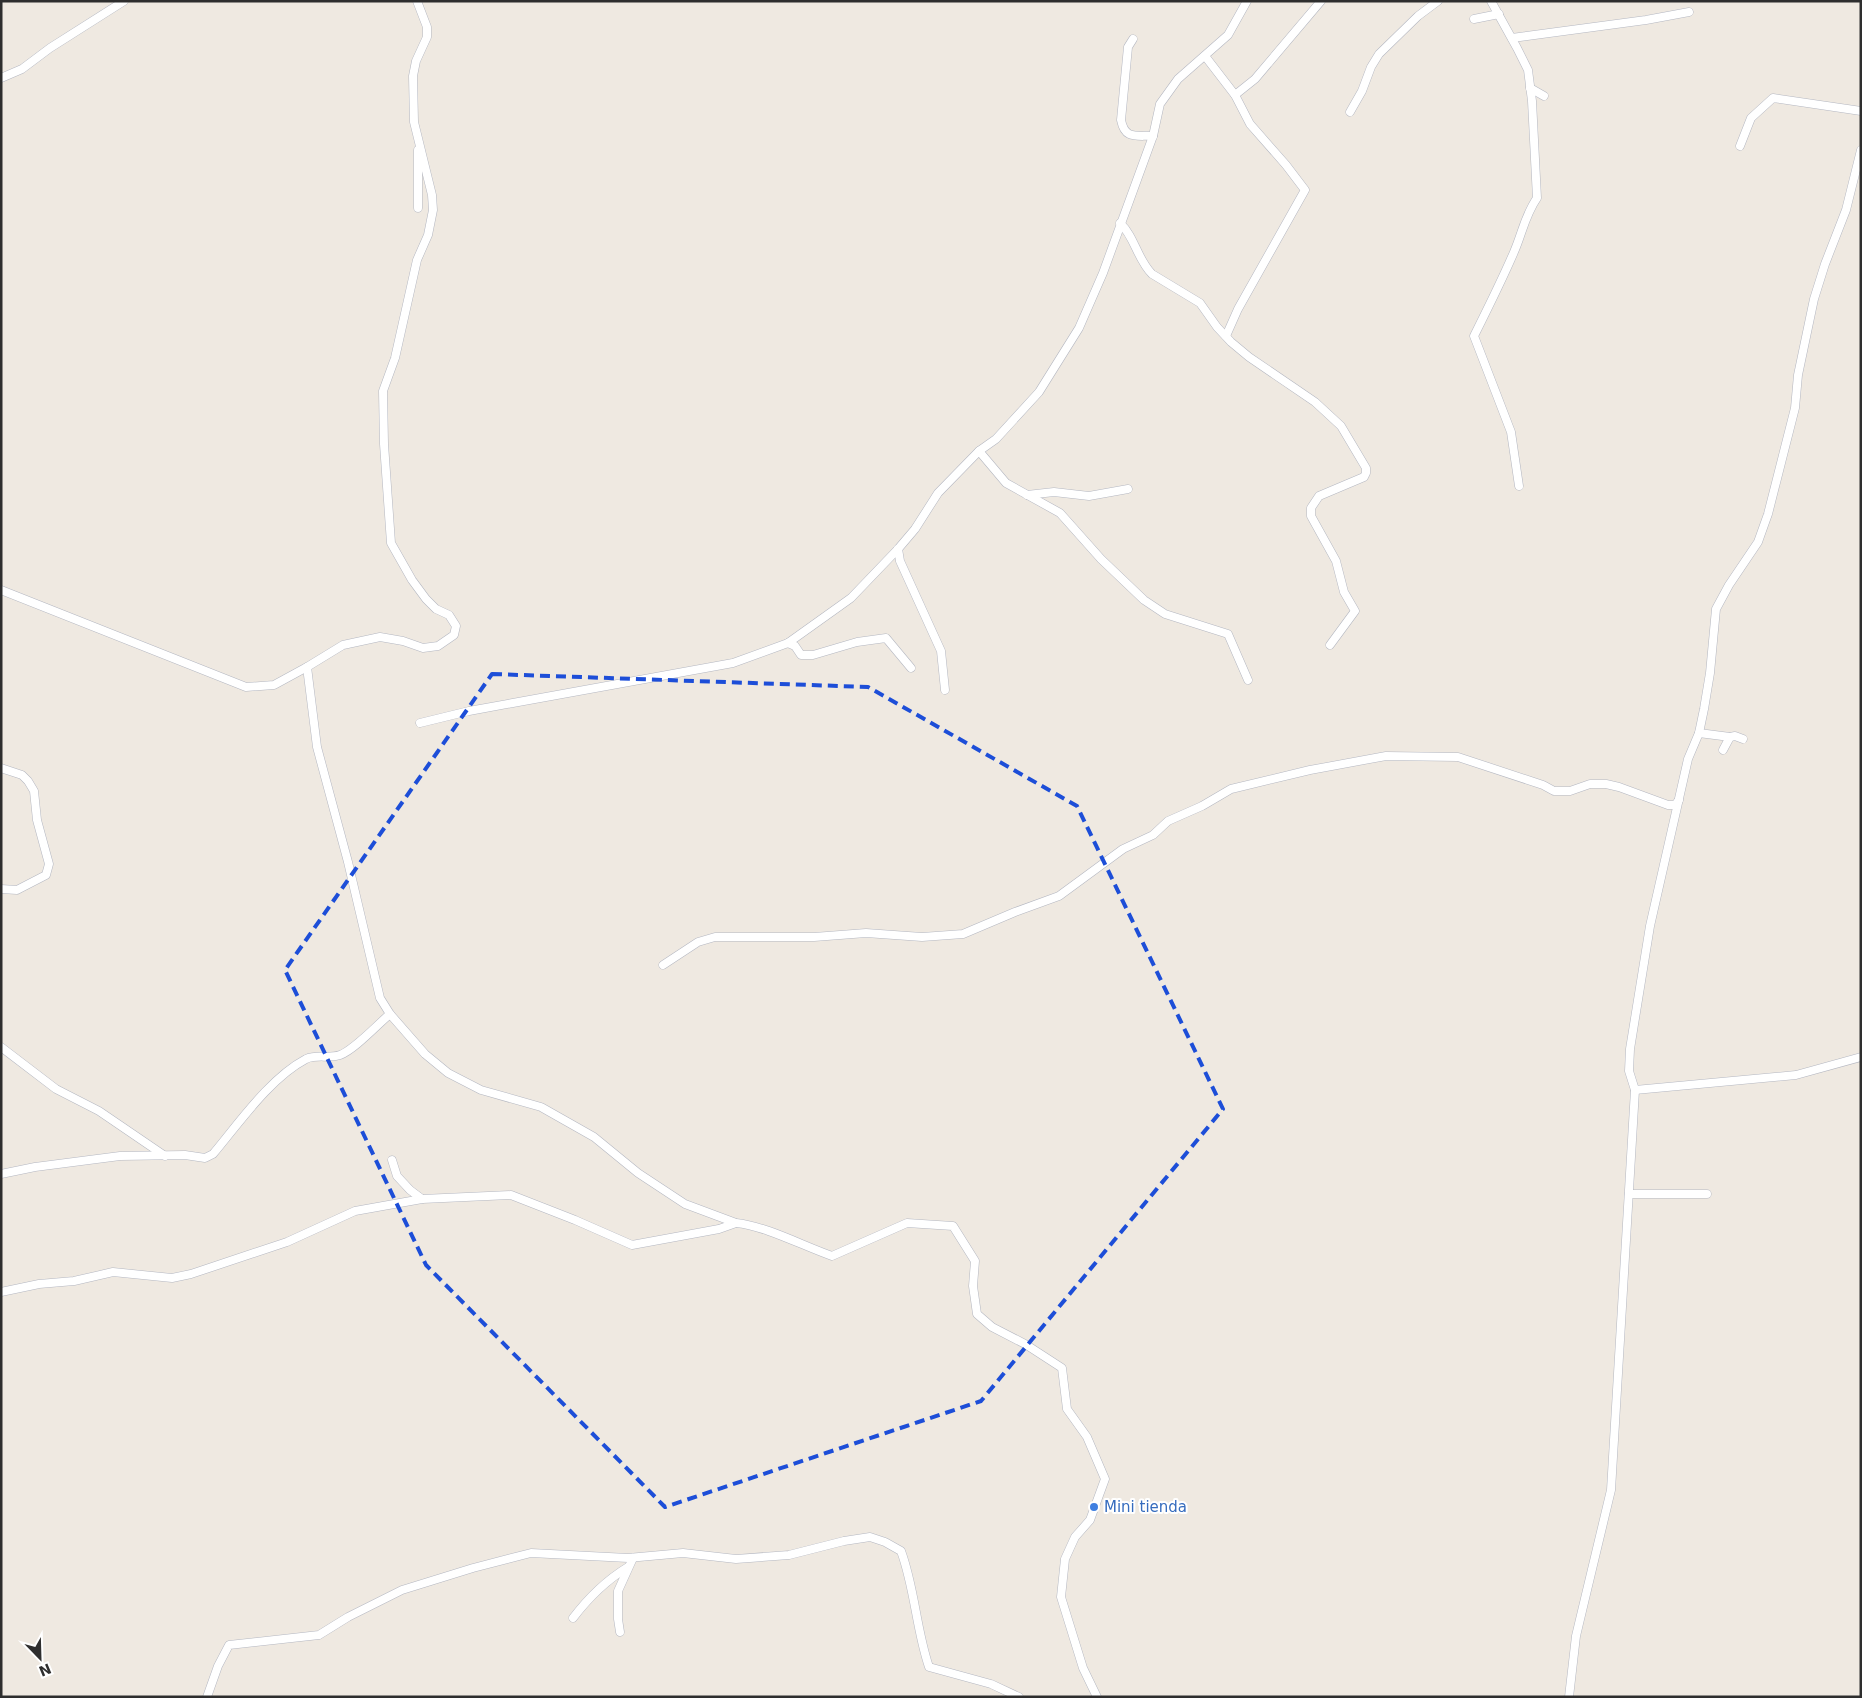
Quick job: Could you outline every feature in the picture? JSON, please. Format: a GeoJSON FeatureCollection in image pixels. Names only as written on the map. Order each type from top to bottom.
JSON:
{"type":"FeatureCollection","features":[{"type":"Feature","properties":{"kind":"street"},"geometry":{"type":"LineString","coordinates":[[1,78],[22,70],[50,48],[124,1]]}},
{"type":"Feature","properties":{"kind":"street"},"geometry":{"type":"LineString","coordinates":[[417,1],[427,27],[427,37],[416,61],[413,76],[414,123],[418,147],[418,208]]}},
{"type":"Feature","properties":{"kind":"street"},"geometry":{"type":"LineString","coordinates":[[420,723],[478,709],[733,663],[788,643],[851,598],[898,550],[915,529],[938,493],[979,451],[996,439],[1039,392],[1074,336],[1104,273],[1120,223],[1153,136],[1160,104],[1178,79],[1228,35],[1247,1]]}},
{"type":"Feature","properties":{"kind":"street"},"geometry":{"type":"LineString","coordinates":[[1235,95],[1255,79],[1321,1]]}},
{"type":"Feature","properties":{"kind":"street"},"geometry":{"type":"LineString","coordinates":[[1350,112],[1379,54],[1418,16],[1438,1]]}},
{"type":"Feature","properties":{"kind":"street"},"geometry":{"type":"LineString","coordinates":[[1492,1],[1528,70],[1537,198],[1530,208],[1515,250],[1474,336],[1511,432],[1519,486]]}},
{"type":"Feature","properties":{"kind":"street"},"geometry":{"type":"LineString","coordinates":[[1512,38],[1646,20],[1689,12]]}},
{"type":"Feature","properties":{"kind":"street"},"geometry":{"type":"LineString","coordinates":[[1474,19],[1499,14]]}},
{"type":"Feature","properties":{"kind":"street"},"geometry":{"type":"LineString","coordinates":[[1133,39],[1128,47],[1122,126],[1130,135],[1153,136]]}},
{"type":"Feature","properties":{"kind":"street"},"geometry":{"type":"LineString","coordinates":[[1205,56],[1235,95],[1250,124],[1305,190],[1238,309],[1226,336]]}},
{"type":"Feature","properties":{"kind":"street"},"geometry":{"type":"LineString","coordinates":[[1530,88],[1544,96]]}},
{"type":"Feature","properties":{"kind":"street"},"geometry":{"type":"LineString","coordinates":[[1740,146],[1751,118],[1773,98],[1861,111]]}},
{"type":"Feature","properties":{"kind":"street"},"geometry":{"type":"LineString","coordinates":[[1,590],[246,688],[274,685],[343,645],[380,637],[403,641],[424,648],[438,646],[454,635],[456,626],[449,615],[436,609],[412,580],[391,543],[388,521],[383,392],[395,358],[417,260],[428,235],[433,210],[430,187],[414,123]]}},
{"type":"Feature","properties":{"kind":"street"},"geometry":{"type":"LineString","coordinates":[[1569,1697],[1576,1636],[1611,1490],[1636,1090],[1629,1071],[1630,1049],[1650,926],[1688,760],[1699,733],[1710,673],[1716,609],[1729,584],[1758,542],[1768,514],[1795,408],[1798,375],[1814,299],[1846,210],[1861,150]]}},
{"type":"Feature","properties":{"kind":"street"},"geometry":{"type":"LineString","coordinates":[[1120,223],[1126,229],[1146,269],[1200,303],[1217,327],[1249,357],[1315,402],[1341,426],[1366,468],[1366,475],[1362,479],[1319,496],[1311,508],[1311,516],[1336,561],[1344,592],[1355,610],[1330,645]]}},
{"type":"Feature","properties":{"kind":"street"},"geometry":{"type":"LineString","coordinates":[[979,451],[1006,483],[1060,513],[1101,559],[1144,600],[1165,614],[1228,634],[1248,680]]}},
{"type":"Feature","properties":{"kind":"street"},"geometry":{"type":"LineString","coordinates":[[1027,495],[1054,492],[1089,496],[1128,489]]}},
{"type":"Feature","properties":{"kind":"street"},"geometry":{"type":"LineString","coordinates":[[898,550],[900,561],[941,651],[945,690]]}},
{"type":"Feature","properties":{"kind":"street"},"geometry":{"type":"LineString","coordinates":[[788,643],[795,646],[801,655],[814,655],[841,646],[886,638],[911,668]]}},
{"type":"Feature","properties":{"kind":"street"},"geometry":{"type":"LineString","coordinates":[[307,667],[316,747],[348,862],[380,998],[390,1014],[425,1054],[448,1074],[481,1090],[542,1108],[594,1137],[638,1173],[685,1204],[736,1223],[766,1231],[832,1256],[907,1223],[953,1226],[974,1261],[977,1314],[992,1327],[1025,1344],[1062,1368],[1067,1409],[1087,1437],[1105,1480],[1090,1520],[1075,1537],[1065,1559],[1061,1597],[1083,1668],[1097,1697]]}},
{"type":"Feature","properties":{"kind":"street"},"geometry":{"type":"LineString","coordinates":[[1699,733],[1735,736],[1743,739]]}},
{"type":"Feature","properties":{"kind":"street"},"geometry":{"type":"LineString","coordinates":[[1724,750],[1730,737]]}},
{"type":"Feature","properties":{"kind":"street"},"geometry":{"type":"LineString","coordinates":[[663,965],[698,942],[715,938],[814,937],[866,933],[922,937],[963,934],[1059,896],[1123,849],[1158,832],[1168,821],[1202,806],[1231,789],[1310,770],[1379,757],[1401,755],[1458,757],[1543,785],[1554,791],[1570,791],[1590,784],[1606,784],[1668,805],[1675,805],[1679,800]]}},
{"type":"Feature","properties":{"kind":"street"},"geometry":{"type":"LineString","coordinates":[[1,768],[22,775],[34,791],[37,820],[49,864],[46,876],[17,890],[1,889]]}},
{"type":"Feature","properties":{"kind":"street"},"geometry":{"type":"LineString","coordinates":[[1,1174],[35,1166],[120,1156],[185,1156],[205,1158],[213,1154],[277,1079],[306,1059],[315,1056],[336,1056],[345,1052],[390,1014]]}},
{"type":"Feature","properties":{"kind":"street"},"geometry":{"type":"LineString","coordinates":[[1,1047],[56,1089],[99,1112],[165,1156]]}},
{"type":"Feature","properties":{"kind":"street"},"geometry":{"type":"LineString","coordinates":[[1636,1090],[1796,1075],[1861,1057]]}},
{"type":"Feature","properties":{"kind":"street"},"geometry":{"type":"LineString","coordinates":[[392,1160],[397,1176],[410,1190],[422,1199]]}},
{"type":"Feature","properties":{"kind":"street"},"geometry":{"type":"LineString","coordinates":[[1629,1194],[1708,1194]]}},
{"type":"Feature","properties":{"kind":"street"},"geometry":{"type":"LineString","coordinates":[[1,1292],[39,1284],[74,1282],[113,1272],[172,1278],[191,1274],[287,1242],[355,1211],[422,1199],[511,1195],[632,1245],[719,1230],[736,1223]]}},
{"type":"Feature","properties":{"kind":"street"},"geometry":{"type":"LineString","coordinates":[[207,1697],[218,1666],[229,1645],[319,1636],[348,1617],[402,1590],[473,1568],[531,1553],[632,1558],[683,1553],[736,1559],[789,1556],[844,1540],[870,1537],[885,1542],[901,1551],[909,1573],[921,1642],[929,1667],[991,1684],[1019,1697]]}},
{"type":"Feature","properties":{"kind":"street"},"geometry":{"type":"LineString","coordinates":[[620,1632],[618,1592],[632,1558]]}},
{"type":"Feature","properties":{"kind":"street"},"geometry":{"type":"LineString","coordinates":[[573,1618],[609,1578],[628,1567]]}},
{"type":"Feature","properties":{"kind":"highlighted area"},"geometry":{"type":"Polygon","coordinates":[[[492,674],[868,687],[1077,806],[1223,1109],[981,1401],[665,1507],[426,1265],[285,970],[492,674]]]}},
{"type":"Feature","properties":{"kind":"place","name":"Mini tienda"},"geometry":{"type":"Point","coordinates":[1094,1507]}}]}
